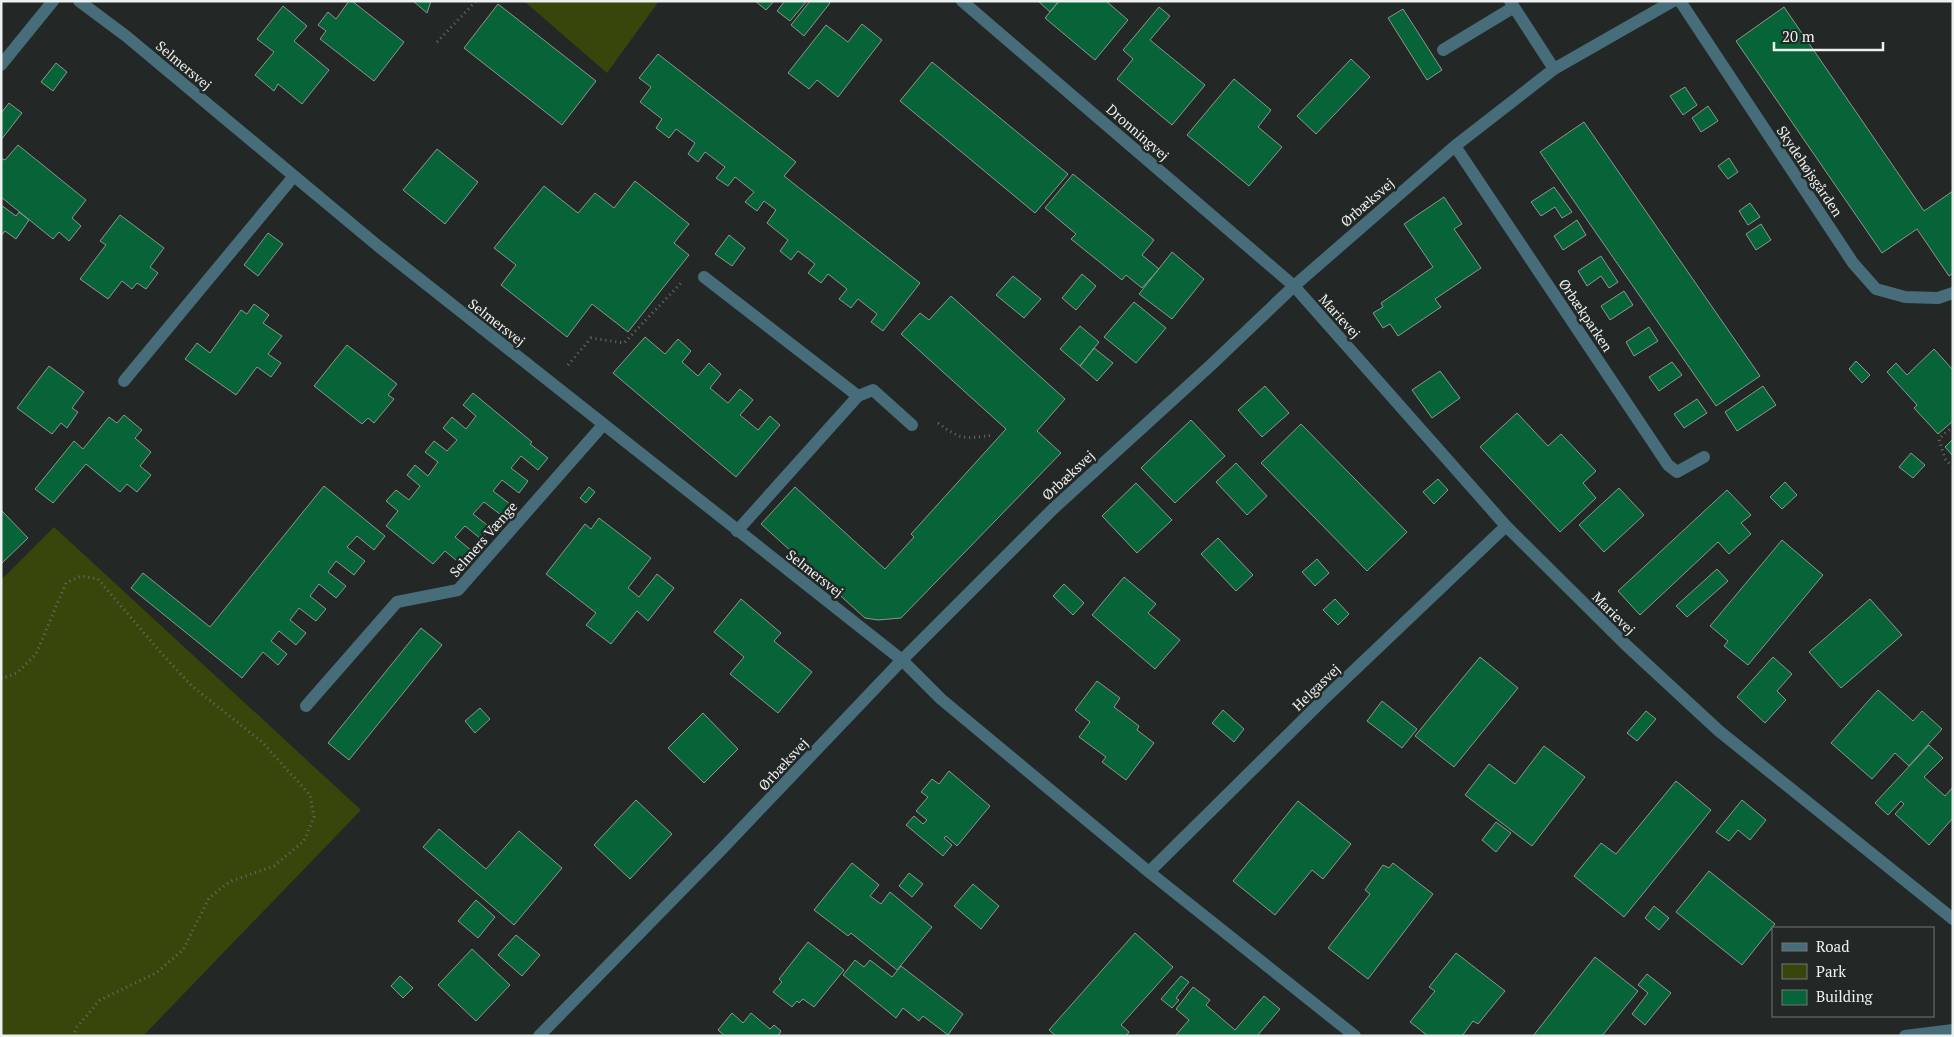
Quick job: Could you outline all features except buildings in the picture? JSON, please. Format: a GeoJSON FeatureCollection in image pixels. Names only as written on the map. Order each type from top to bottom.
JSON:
{"type":"FeatureCollection","features":[{"type":"Feature","properties":{"kind":"street"},"geometry":{"type":"LineString","coordinates":[[1,65],[53,1]]}},
{"type":"Feature","properties":{"kind":"street","name":"Selmersvej"},"geometry":{"type":"LineString","coordinates":[[79,1],[126,36],[378,246],[902,660]]}},
{"type":"Feature","properties":{"kind":"street","name":"Dronningvej"},"geometry":{"type":"LineString","coordinates":[[962,1],[1294,286]]}},
{"type":"Feature","properties":{"kind":"street","name":"Ørbæksvej"},"geometry":{"type":"LineString","coordinates":[[539,1036],[720,851],[902,660],[1053,509],[1218,359],[1294,286],[1455,146],[1554,69],[1673,1]]}},
{"type":"Feature","properties":{"kind":"street","name":"Skydehøjsgården"},"geometry":{"type":"LineString","coordinates":[[1680,1],[1853,263],[1876,289],[1905,297],[1938,298],[1953,293]]}},
{"type":"Feature","properties":{"kind":"street"},"geometry":{"type":"LineString","coordinates":[[1443,50],[1512,4],[1554,69]]}},
{"type":"Feature","properties":{"kind":"street","name":"Ørbækparken"},"geometry":{"type":"LineString","coordinates":[[1455,146],[1668,465],[1677,472],[1704,457]]}},
{"type":"Feature","properties":{"kind":"street"},"geometry":{"type":"LineString","coordinates":[[124,381],[294,176]]}},
{"type":"Feature","properties":{"kind":"street"},"geometry":{"type":"LineString","coordinates":[[704,277],[858,396]]}},
{"type":"Feature","properties":{"kind":"street","name":"Marievej"},"geometry":{"type":"LineString","coordinates":[[1294,286],[1506,526],[1625,644],[1719,731],[1953,919]]}},
{"type":"Feature","properties":{"kind":"street"},"geometry":{"type":"LineString","coordinates":[[737,530],[858,396],[873,390],[912,425]]}},
{"type":"Feature","properties":{"kind":"street","name":"Selmers Vænge"},"geometry":{"type":"LineString","coordinates":[[306,706],[397,602],[458,590],[603,425]]}},
{"type":"Feature","properties":{"kind":"street","name":"Helgasvej"},"geometry":{"type":"LineString","coordinates":[[1149,872],[1323,700],[1506,526]]}},
{"type":"Feature","properties":{"kind":"street"},"geometry":{"type":"LineString","coordinates":[[902,660],[941,699],[1149,872],[1355,1036]]}},
{"type":"Feature","properties":{"kind":"street"},"geometry":{"type":"LineString","coordinates":[[1905,1036],[1953,1030]]}},
{"type":"Feature","properties":{"kind":"path"},"geometry":{"type":"LineString","coordinates":[[437,42],[476,1]]}},
{"type":"Feature","properties":{"kind":"path"},"geometry":{"type":"LineString","coordinates":[[552,384],[591,338],[624,342],[693,270],[704,277]]}},
{"type":"Feature","properties":{"kind":"path"},"geometry":{"type":"LineString","coordinates":[[912,425],[928,416],[952,434],[968,439],[992,435]]}},
{"type":"Feature","properties":{"kind":"path"},"geometry":{"type":"LineString","coordinates":[[1953,426],[1939,440],[1945,459],[1953,468]]}},
{"type":"Feature","properties":{"kind":"path"},"geometry":{"type":"LineString","coordinates":[[1,679],[17,673],[36,654],[66,583],[82,576],[98,579],[192,686],[262,742],[310,795],[314,816],[304,841],[274,866],[229,882],[209,898],[183,950],[156,973],[100,1000],[77,1027],[73,1036]]}},
{"type":"Feature","properties":{"kind":"green space"},"geometry":{"type":"Polygon","coordinates":[[[524,1],[659,1],[607,73],[524,1]]]}},
{"type":"Feature","properties":{"kind":"green space"},"geometry":{"type":"Polygon","coordinates":[[[54,527],[361,810],[143,1036],[1,1036],[1,580],[54,527]]]}}]}
